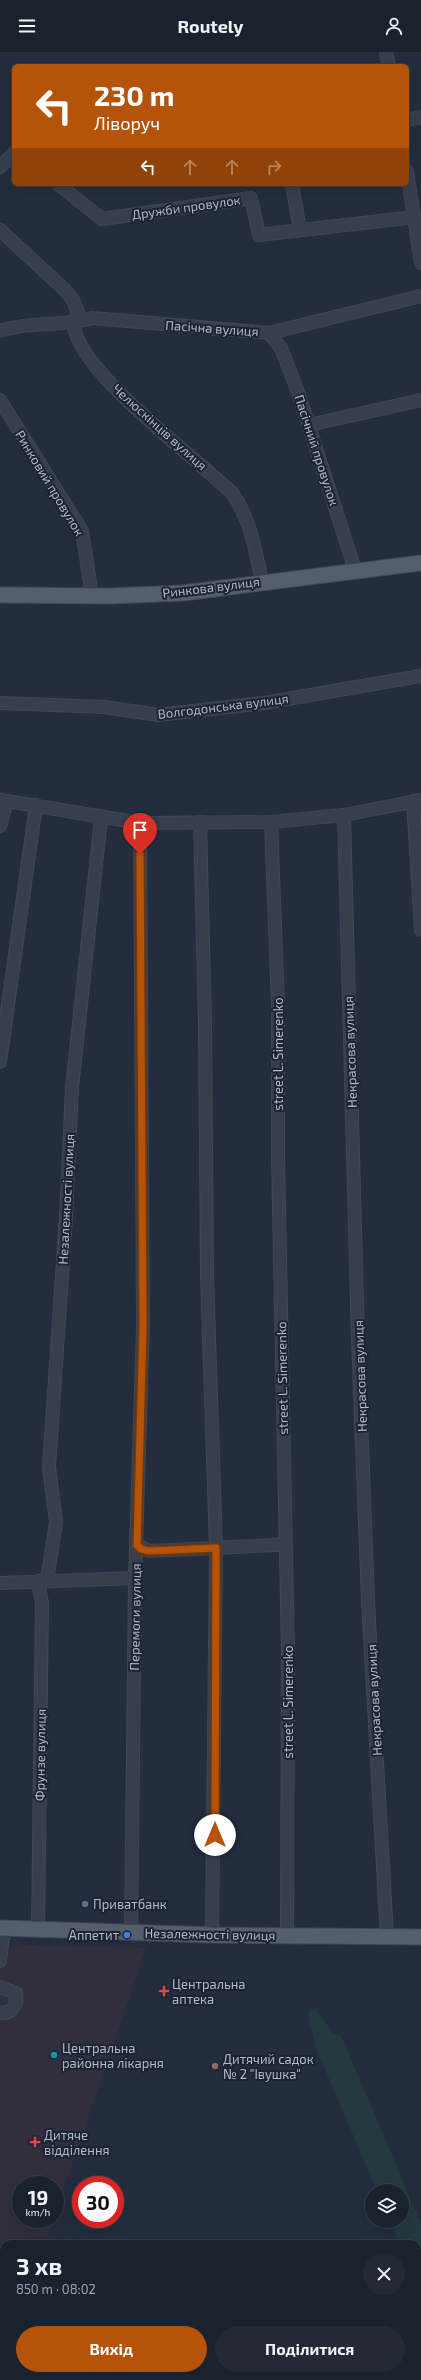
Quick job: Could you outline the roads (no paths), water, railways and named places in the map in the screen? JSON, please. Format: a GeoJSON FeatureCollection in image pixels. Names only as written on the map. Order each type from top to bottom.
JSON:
{"type":"FeatureCollection","features":[{"type":"Feature","properties":{"kind":"main road","name":"Ринкова вулиця"},"geometry":{"type":"LineString","coordinates":[[0,595],[183,593],[262,582],[356,573],[421,563]]}},
{"type":"Feature","properties":{"kind":"main road","name":"Незалежності вулиця"},"geometry":{"type":"LineString","coordinates":[[2,1928],[212,1935],[421,1937]]}},
{"type":"Feature","properties":{"kind":"street"},"geometry":{"type":"LineString","coordinates":[[386,52],[389,64]]}},
{"type":"Feature","properties":{"kind":"street"},"geometry":{"type":"LineString","coordinates":[[409,120],[421,117]]}},
{"type":"Feature","properties":{"kind":"street"},"geometry":{"type":"LineString","coordinates":[[0,167],[12,156]]}},
{"type":"Feature","properties":{"kind":"street"},"geometry":{"type":"LineString","coordinates":[[409,182],[421,263]]}},
{"type":"Feature","properties":{"kind":"street","name":"Дружби провулок"},"geometry":{"type":"LineString","coordinates":[[61,186],[102,219],[251,198],[259,235],[415,217]]}},
{"type":"Feature","properties":{"kind":"street"},"geometry":{"type":"LineString","coordinates":[[292,186],[300,230]]}},
{"type":"Feature","properties":{"kind":"street","name":"Челюскінців вулиця"},"geometry":{"type":"LineString","coordinates":[[0,230],[69,295],[78,312],[74,323],[78,338],[86,353],[121,396],[233,494],[243,508],[251,531],[262,582]]}},
{"type":"Feature","properties":{"kind":"street","name":"Пасічна вулиця"},"geometry":{"type":"LineString","coordinates":[[0,331],[15,326],[74,323],[92,318],[269,333],[421,296]]}},
{"type":"Feature","properties":{"kind":"street","name":"Пасічний провулок"},"geometry":{"type":"LineString","coordinates":[[269,333],[281,348],[309,425],[356,573]]}},
{"type":"Feature","properties":{"kind":"street","name":"Ринковий провулок"},"geometry":{"type":"LineString","coordinates":[[0,400],[82,531],[92,595]]}},
{"type":"Feature","properties":{"kind":"street"},"geometry":{"type":"LineString","coordinates":[[309,425],[421,400]]}},
{"type":"Feature","properties":{"kind":"street","name":"Волгодонська вулиця"},"geometry":{"type":"LineString","coordinates":[[0,703],[104,707],[158,715],[264,703],[421,676]]}},
{"type":"Feature","properties":{"kind":"street"},"geometry":{"type":"LineString","coordinates":[[0,826],[4,801],[36,805],[100,818],[140,823],[271,822],[344,815],[417,800],[421,930]]}},
{"type":"Feature","properties":{"kind":"street"},"geometry":{"type":"LineString","coordinates":[[0,1062],[36,805]]}},
{"type":"Feature","properties":{"kind":"street","name":"Некрасова вулиця"},"geometry":{"type":"LineString","coordinates":[[344,815],[358,1340],[368,1601],[387,1937]]}},
{"type":"Feature","properties":{"kind":"street","name":"Незалежності вулиця"},"geometry":{"type":"LineString","coordinates":[[42,1581],[56,1522],[49,1467],[66,1217],[72,1088],[100,818]]}},
{"type":"Feature","properties":{"kind":"street"},"geometry":{"type":"LineString","coordinates":[[200,822],[205,1008],[207,1276],[216,1548],[212,1935]]}},
{"type":"Feature","properties":{"kind":"street","name":"street L. Simerenko"},"geometry":{"type":"LineString","coordinates":[[271,822],[278,1005],[278,1158],[289,1730],[287,1935]]}},
{"type":"Feature","properties":{"kind":"street","name":"Перемоги вулиця"},"geometry":{"type":"LineString","coordinates":[[131,1932],[135,1578],[143,1326],[140,823]]}},
{"type":"Feature","properties":{"kind":"street"},"geometry":{"type":"LineString","coordinates":[[137,1545],[141,1549],[149,1551],[276,1545],[285,1543]]}},
{"type":"Feature","properties":{"kind":"street"},"geometry":{"type":"LineString","coordinates":[[0,1583],[135,1578]]}},
{"type":"Feature","properties":{"kind":"street","name":"Фрунзе вулиця"},"geometry":{"type":"LineString","coordinates":[[38,1930],[42,1581]]}},
{"type":"Feature","properties":{"kind":"street"},"geometry":{"type":"LineString","coordinates":[[0,1961],[2,1928]]}},
{"type":"Feature","properties":{"kind":"street"},"geometry":{"type":"LineString","coordinates":[[0,1986],[16,1993],[17,2000],[11,2010],[0,2013]]}},
{"type":"Feature","properties":{"kind":"place","name":"Приватбанк"},"geometry":{"type":"Point","coordinates":[85,1904]}},
{"type":"Feature","properties":{"kind":"place","name":"Аппетит"},"geometry":{"type":"Point","coordinates":[127,1935]}},
{"type":"Feature","properties":{"kind":"place","name":"Центральна аптека"},"geometry":{"type":"Point","coordinates":[164,1991]}},
{"type":"Feature","properties":{"kind":"place","name":"Центральна районна лікарня"},"geometry":{"type":"Point","coordinates":[54,2055]}},
{"type":"Feature","properties":{"kind":"place","name":"Дитячий садок № 2 \"Івушка\""},"geometry":{"type":"Point","coordinates":[215,2066]}},
{"type":"Feature","properties":{"kind":"place","name":"Дитяче відділення"},"geometry":{"type":"Point","coordinates":[35,2142]}}]}
